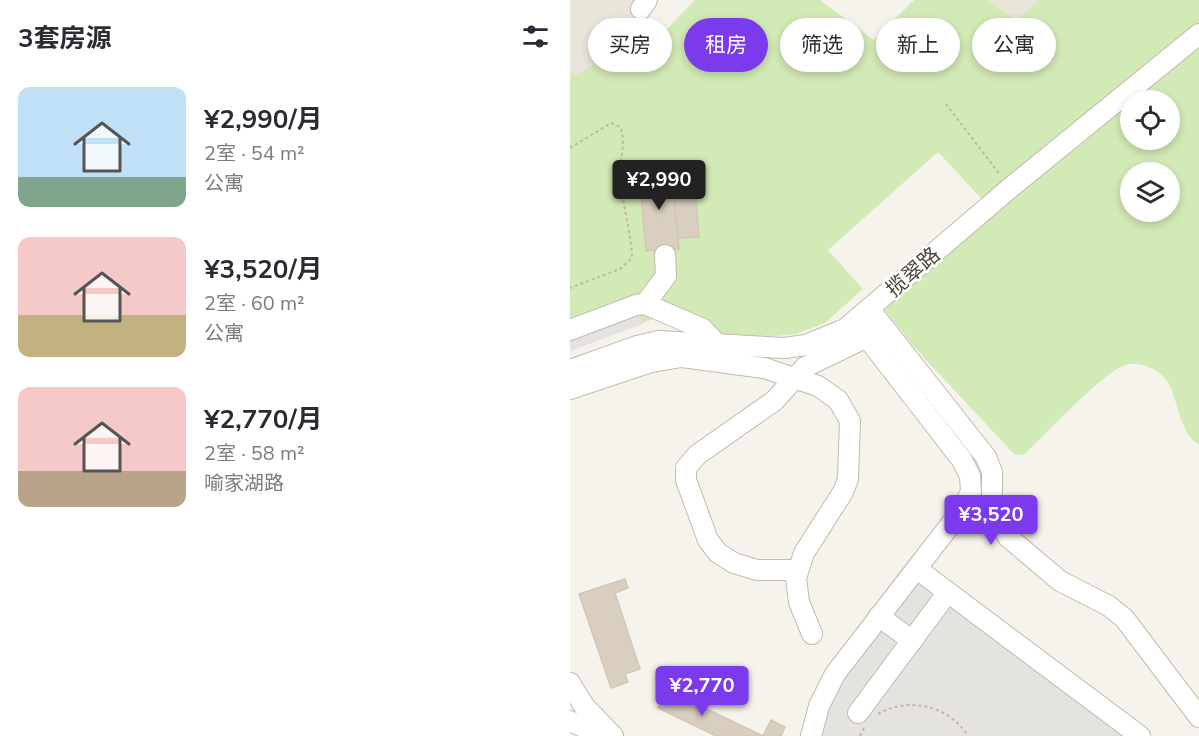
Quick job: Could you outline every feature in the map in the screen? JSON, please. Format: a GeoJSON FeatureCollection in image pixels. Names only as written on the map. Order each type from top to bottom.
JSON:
{"type":"FeatureCollection","features":[{"type":"Feature","properties":{"kind":"street","name":"揽翠路"},"geometry":{"type":"LineString","coordinates":[[570,370],[646,343],[671,341],[772,348],[806,345],[864,323],[1010,188],[1199,34]]}},
{"type":"Feature","properties":{"kind":"street"},"geometry":{"type":"LineString","coordinates":[[645,304],[666,276],[664,255]]}},
{"type":"Feature","properties":{"kind":"street"},"geometry":{"type":"LineString","coordinates":[[570,330],[636,305],[645,304],[697,326],[707,332],[717,344]]}},
{"type":"Feature","properties":{"kind":"street"},"geometry":{"type":"LineString","coordinates":[[797,570],[757,570],[734,563],[718,553],[708,540],[685,473],[690,462],[697,455],[774,401],[805,367],[864,323]]}},
{"type":"Feature","properties":{"kind":"street"},"geometry":{"type":"LineString","coordinates":[[811,736],[819,706],[835,674],[967,503],[971,492],[970,476],[955,449],[864,323]]}},
{"type":"Feature","properties":{"kind":"street"},"geometry":{"type":"LineString","coordinates":[[864,323],[986,457],[992,472],[992,500],[996,516],[1008,537],[1054,577],[1109,606],[1124,618],[1199,717]]}},
{"type":"Feature","properties":{"kind":"street"},"geometry":{"type":"LineString","coordinates":[[570,389],[651,362],[682,357],[745,364],[794,377],[834,395],[846,411],[850,426],[846,486],[811,541],[797,570],[799,602],[812,634]]}},
{"type":"Feature","properties":{"kind":"street"},"geometry":{"type":"LineString","coordinates":[[917,569],[1134,734]]}},
{"type":"Feature","properties":{"kind":"street"},"geometry":{"type":"LineString","coordinates":[[867,717],[912,641],[948,592]]}},
{"type":"Feature","properties":{"kind":"street"},"geometry":{"type":"LineString","coordinates":[[879,616],[912,641]]}},
{"type":"Feature","properties":{"kind":"street"},"geometry":{"type":"LineString","coordinates":[[570,683],[588,729],[614,736]]}},
{"type":"Feature","properties":{"kind":"path"},"geometry":{"type":"LineString","coordinates":[[946,104],[1010,188]]}},
{"type":"Feature","properties":{"kind":"path"},"geometry":{"type":"LineString","coordinates":[[570,148],[611,123],[620,127],[623,136],[621,193],[628,214],[632,258],[620,269],[570,288]]}},
{"type":"Feature","properties":{"kind":"path"},"geometry":{"type":"LineString","coordinates":[[860,736],[867,717],[899,706],[921,706],[950,718],[968,736]]}},
{"type":"Feature","properties":{"kind":"shaded area"},"geometry":{"type":"Polygon","coordinates":[[[570,0],[658,0],[638,18],[588,18],[588,68],[570,77],[570,0]]]}},
{"type":"Feature","properties":{"kind":"shaded area"},"geometry":{"type":"Polygon","coordinates":[[[987,0],[1038,0],[1019,18],[1014,18],[987,0]]]}},
{"type":"Feature","properties":{"kind":"shaded area"},"geometry":{"type":"Polygon","coordinates":[[[639,313],[643,324],[570,351],[570,338],[639,313]]]}},
{"type":"Feature","properties":{"kind":"shaded area"},"geometry":{"type":"Polygon","coordinates":[[[913,554],[1148,736],[800,736],[809,701],[830,663],[913,554]]]}},
{"type":"Feature","properties":{"kind":"green space"},"geometry":{"type":"Polygon","coordinates":[[[695,0],[820,0],[844,18],[780,18],[780,72],[864,72],[864,33],[874,40],[876,38],[876,72],[960,72],[960,18],[896,18],[914,0],[987,0],[1014,18],[972,18],[972,72],[1056,72],[1056,18],[1019,18],[1038,0],[1199,0],[1199,445],[1183,425],[1166,379],[1150,367],[1131,364],[1125,365],[1102,380],[1025,454],[1015,455],[914,347],[883,308],[993,211],[938,152],[828,250],[863,289],[825,323],[796,334],[777,336],[718,334],[658,317],[570,351],[570,77],[588,68],[588,72],[672,72],[672,24],[695,0]]]}},
{"type":"Feature","properties":{"kind":"building"},"geometry":{"type":"Polygon","coordinates":[[[693,168],[699,237],[678,238],[671,170],[693,168]]]}},
{"type":"Feature","properties":{"kind":"building"},"geometry":{"type":"Polygon","coordinates":[[[671,170],[679,249],[646,251],[639,172],[671,170]]]}},
{"type":"Feature","properties":{"kind":"building"},"geometry":{"type":"Polygon","coordinates":[[[625,579],[628,588],[615,593],[640,669],[625,674],[628,682],[611,688],[579,594],[625,579]]]}},
{"type":"Feature","properties":{"kind":"building"},"geometry":{"type":"Polygon","coordinates":[[[667,690],[763,736],[716,736],[658,708],[667,690]]]}},
{"type":"Feature","properties":{"kind":"building"},"geometry":{"type":"Polygon","coordinates":[[[771,720],[785,727],[781,736],[763,736],[771,720]]]}}]}
